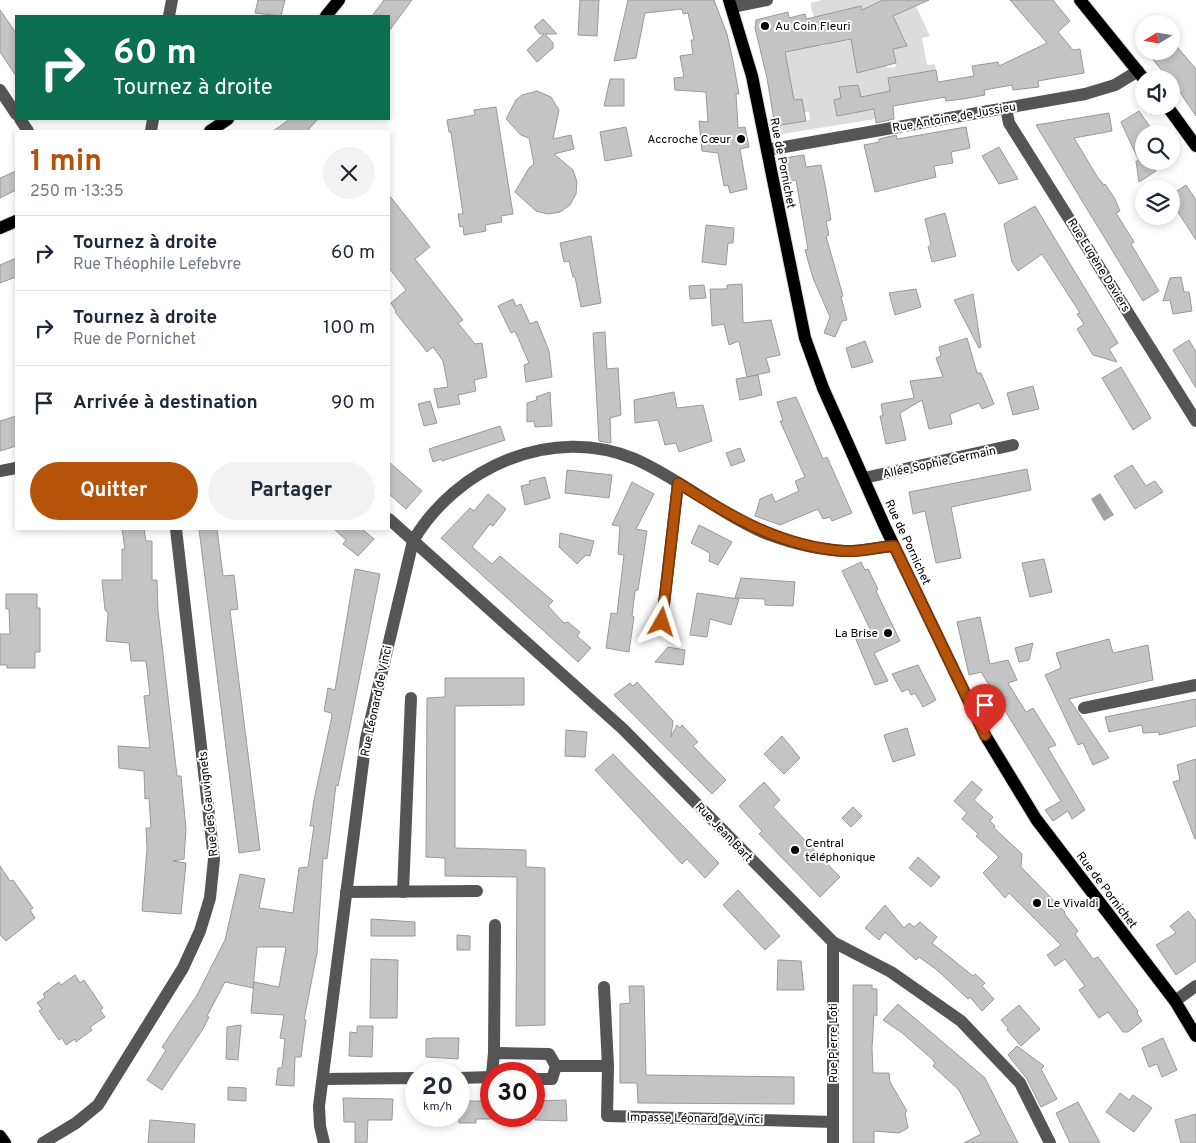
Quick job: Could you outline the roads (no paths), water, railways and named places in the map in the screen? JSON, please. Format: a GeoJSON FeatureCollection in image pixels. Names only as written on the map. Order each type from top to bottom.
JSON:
{"type":"FeatureCollection","features":[{"type":"Feature","properties":{"kind":"main road"},"geometry":{"type":"LineString","coordinates":[[327,15],[339,0]]}},
{"type":"Feature","properties":{"kind":"main road"},"geometry":{"type":"LineString","coordinates":[[1080,0],[1137,70]]}},
{"type":"Feature","properties":{"kind":"main road","name":"Rue de Pornichet"},"geometry":{"type":"LineString","coordinates":[[731,4],[752,76],[805,338],[823,388],[894,546],[985,735],[1036,819],[1175,1002],[1196,1036]]}},
{"type":"Feature","properties":{"kind":"main road"},"geometry":{"type":"LineString","coordinates":[[1174,115],[1196,146]]}},
{"type":"Feature","properties":{"kind":"main road"},"geometry":{"type":"LineString","coordinates":[[212,130],[226,120]]}},
{"type":"Feature","properties":{"kind":"main road"},"geometry":{"type":"LineString","coordinates":[[0,228],[15,220]]}},
{"type":"Feature","properties":{"kind":"main road"},"geometry":{"type":"LineString","coordinates":[[0,1136],[5,1143]]}},
{"type":"Feature","properties":{"kind":"street"},"geometry":{"type":"LineString","coordinates":[[169,15],[172,0]]}},
{"type":"Feature","properties":{"kind":"street"},"geometry":{"type":"LineString","coordinates":[[731,4],[767,0]]}},
{"type":"Feature","properties":{"kind":"street","name":"Rue Antoine de Jussieu"},"geometry":{"type":"LineString","coordinates":[[767,150],[1085,94],[1135,77]]}},
{"type":"Feature","properties":{"kind":"street"},"geometry":{"type":"LineString","coordinates":[[0,90],[15,112]]}},
{"type":"Feature","properties":{"kind":"street","name":"Rue Eugène Daviers"},"geometry":{"type":"LineString","coordinates":[[1006,108],[1009,123],[1196,421]]}},
{"type":"Feature","properties":{"kind":"street","name":"Allée Sophie Germain"},"geometry":{"type":"LineString","coordinates":[[864,478],[1013,446]]}},
{"type":"Feature","properties":{"kind":"street","name":"Rue Léonard de Vinci"},"geometry":{"type":"LineString","coordinates":[[324,1143],[320,1126],[319,1106],[324,1079],[366,739],[413,541],[425,521],[456,489],[481,471],[536,450],[594,449],[634,459],[678,483],[737,520],[769,534],[801,544],[846,551],[894,546]]}},
{"type":"Feature","properties":{"kind":"street"},"geometry":{"type":"LineString","coordinates":[[0,471],[15,468]]}},
{"type":"Feature","properties":{"kind":"street"},"geometry":{"type":"LineString","coordinates":[[662,622],[678,483]]}},
{"type":"Feature","properties":{"kind":"street","name":"Rue Jean Bart"},"geometry":{"type":"LineString","coordinates":[[390,521],[623,729],[833,942],[891,972],[961,1021],[1020,1083],[1050,1143]]}},
{"type":"Feature","properties":{"kind":"street","name":"Rue des Gauvignets"},"geometry":{"type":"LineString","coordinates":[[43,1143],[76,1122],[98,1104],[183,968],[200,931],[210,898],[214,858],[176,530]]}},
{"type":"Feature","properties":{"kind":"street"},"geometry":{"type":"LineString","coordinates":[[1084,708],[1196,685]]}},
{"type":"Feature","properties":{"kind":"street"},"geometry":{"type":"LineString","coordinates":[[403,892],[411,698]]}},
{"type":"Feature","properties":{"kind":"street"},"geometry":{"type":"LineString","coordinates":[[346,892],[477,892]]}},
{"type":"Feature","properties":{"kind":"street"},"geometry":{"type":"LineString","coordinates":[[493,1062],[495,925]]}},
{"type":"Feature","properties":{"kind":"street","name":"Rue Pierre Loti"},"geometry":{"type":"LineString","coordinates":[[833,942],[833,1143]]}},
{"type":"Feature","properties":{"kind":"street"},"geometry":{"type":"LineString","coordinates":[[1175,1002],[1196,986]]}},
{"type":"Feature","properties":{"kind":"street","name":"Impasse Léonard de Vinci"},"geometry":{"type":"LineString","coordinates":[[604,987],[608,1066],[607,1116],[833,1122]]}},
{"type":"Feature","properties":{"kind":"street"},"geometry":{"type":"LineString","coordinates":[[494,1053],[549,1054],[556,1066],[552,1080],[545,1080]]}},
{"type":"Feature","properties":{"kind":"street"},"geometry":{"type":"LineString","coordinates":[[556,1066],[608,1066]]}},
{"type":"Feature","properties":{"kind":"street"},"geometry":{"type":"LineString","coordinates":[[324,1079],[405,1078]]}},
{"type":"Feature","properties":{"kind":"place","name":"Au Coin Fleuri"},"geometry":{"type":"Point","coordinates":[765,26]}},
{"type":"Feature","properties":{"kind":"place","name":"Accroche Cœur"},"geometry":{"type":"Point","coordinates":[741,139]}},
{"type":"Feature","properties":{"kind":"place","name":"La Brise"},"geometry":{"type":"Point","coordinates":[888,633]}},
{"type":"Feature","properties":{"kind":"place","name":"Central téléphonique"},"geometry":{"type":"Point","coordinates":[795,850]}},
{"type":"Feature","properties":{"kind":"place","name":"Le Vivaldi"},"geometry":{"type":"Point","coordinates":[1037,903]}}]}
